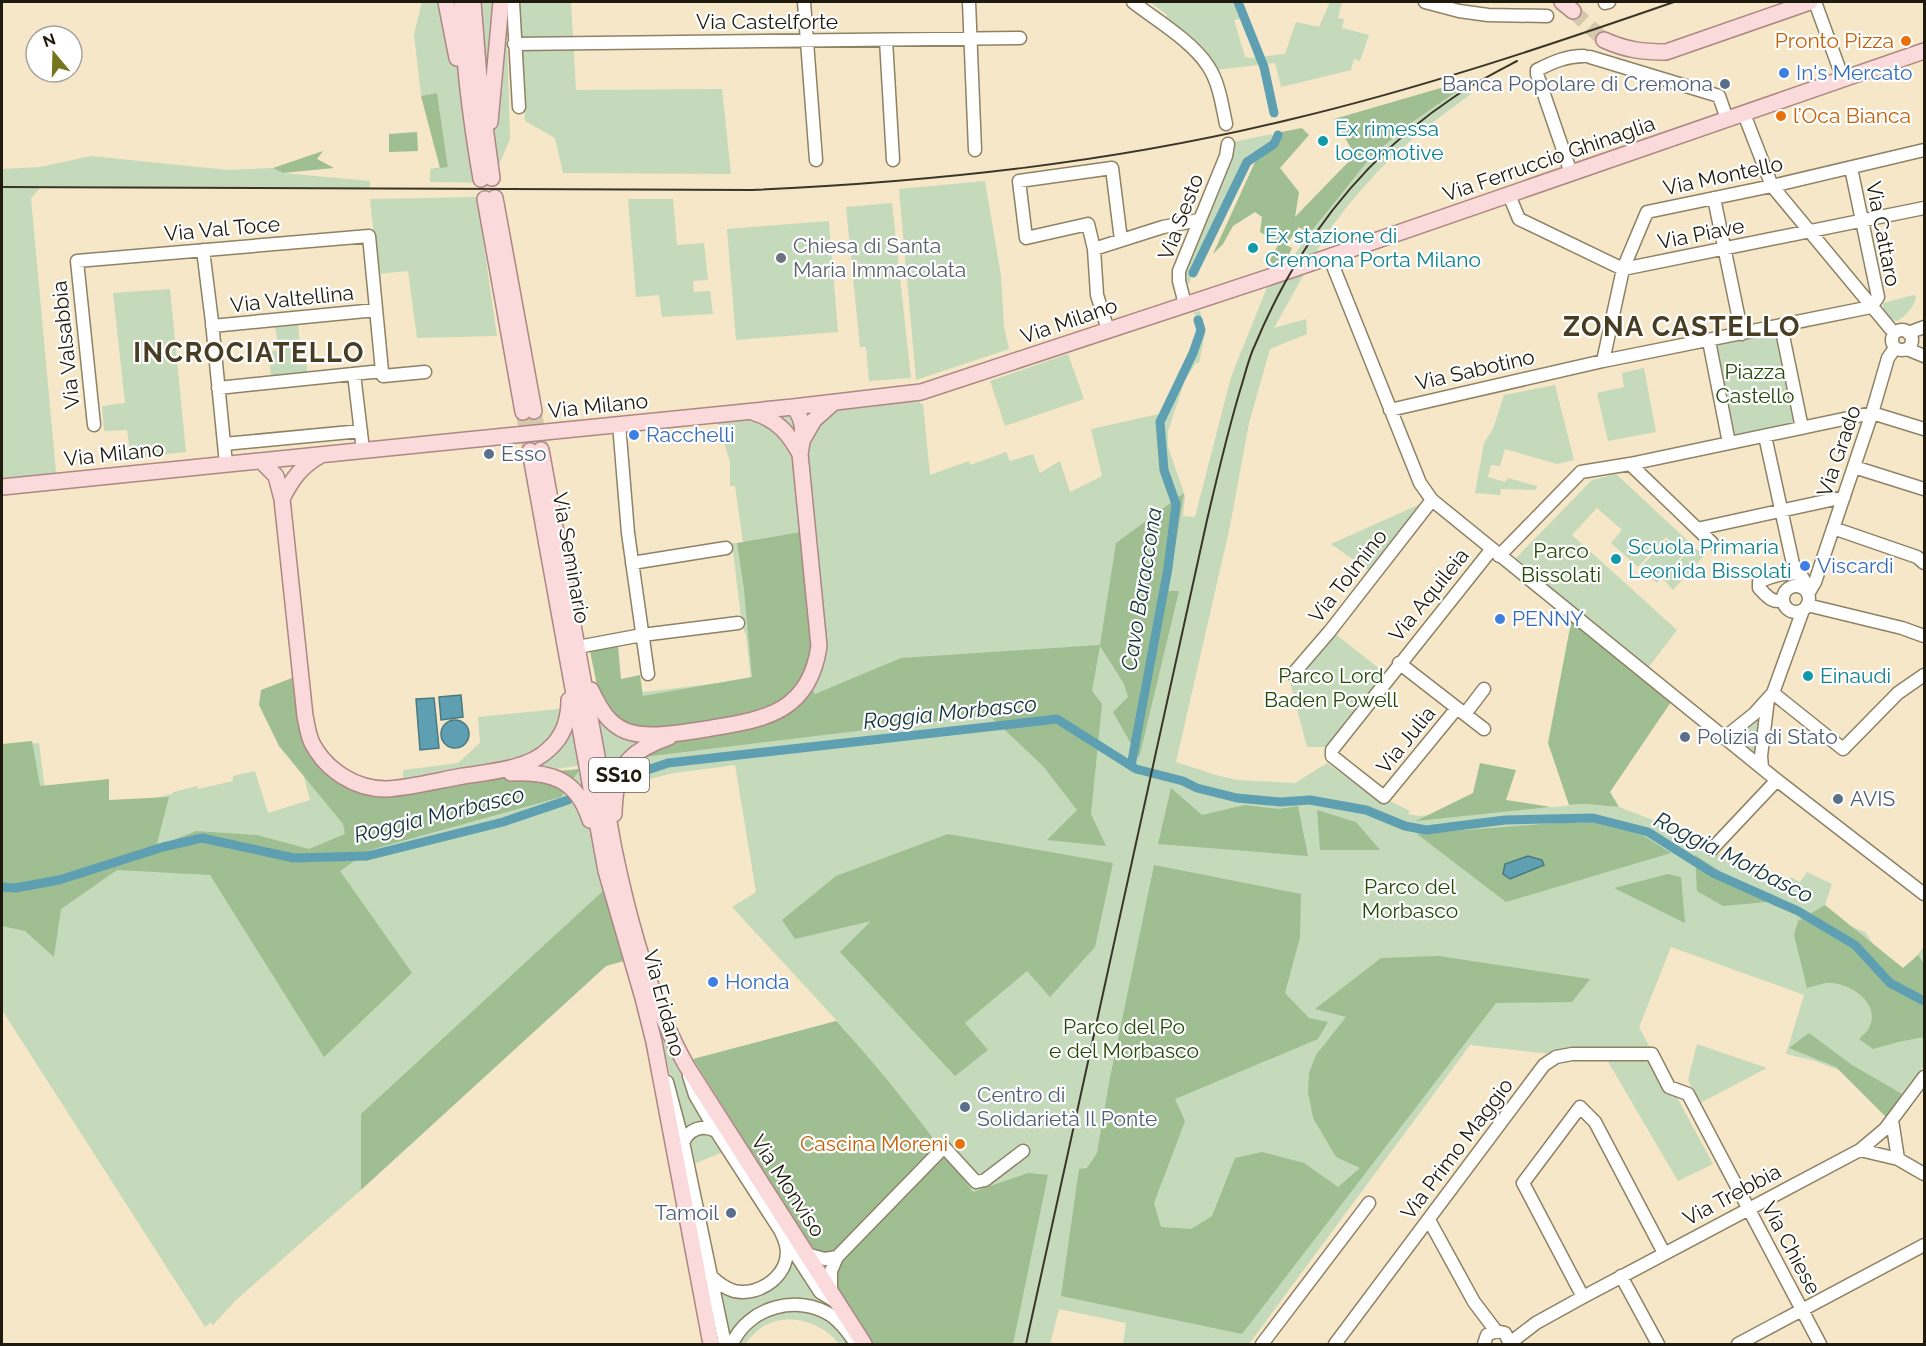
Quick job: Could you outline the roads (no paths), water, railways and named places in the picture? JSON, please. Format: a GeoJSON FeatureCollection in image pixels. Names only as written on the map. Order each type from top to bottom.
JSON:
{"type":"FeatureCollection","features":[{"type":"Feature","properties":{"kind":"main road"},"geometry":{"type":"LineString","coordinates":[[447,2],[459,73],[487,178],[501,2]]}},
{"type":"Feature","properties":{"kind":"main road"},"geometry":{"type":"LineString","coordinates":[[462,2],[462,27],[473,131]]}},
{"type":"Feature","properties":{"kind":"main road"},"geometry":{"type":"LineString","coordinates":[[473,2],[480,90],[488,149]]}},
{"type":"Feature","properties":{"kind":"main road"},"geometry":{"type":"LineString","coordinates":[[1604,40],[1621,48],[1642,52],[1666,52],[1809,2]]}},
{"type":"Feature","properties":{"kind":"main road","name":"Via Ferruccio Ghinaglia"},"geometry":{"type":"LineString","coordinates":[[1185,304],[1509,195],[1924,51]]}},
{"type":"Feature","properties":{"kind":"main road"},"geometry":{"type":"LineString","coordinates":[[490,199],[529,412]]}},
{"type":"Feature","properties":{"kind":"main road","name":"Via Milano"},"geometry":{"type":"LineString","coordinates":[[2,487],[921,392],[1185,304]]}},
{"type":"Feature","properties":{"kind":"main road"},"geometry":{"type":"LineString","coordinates":[[798,444],[814,420],[835,402]]}},
{"type":"Feature","properties":{"kind":"main road"},"geometry":{"type":"LineString","coordinates":[[576,672],[599,707],[615,725],[627,731],[642,734],[677,733],[755,721],[779,711],[804,689],[817,662],[819,646],[798,444],[801,420],[793,407]]}},
{"type":"Feature","properties":{"kind":"main road"},"geometry":{"type":"LineString","coordinates":[[749,411],[768,417],[777,423],[798,444]]}},
{"type":"Feature","properties":{"kind":"main road","name":"Via Seminario"},"geometry":{"type":"LineString","coordinates":[[536,450],[576,672]]}},
{"type":"Feature","properties":{"kind":"main road"},"geometry":{"type":"LineString","coordinates":[[283,479],[323,454]]}},
{"type":"Feature","properties":{"kind":"main road"},"geometry":{"type":"LineString","coordinates":[[281,459],[290,470],[283,479],[282,499],[305,716],[311,741],[323,760],[339,775],[362,786],[386,789],[475,775],[532,760],[550,749],[565,728],[576,672]]}},
{"type":"Feature","properties":{"kind":"main road"},"geometry":{"type":"LineString","coordinates":[[261,460],[283,479]]}},
{"type":"Feature","properties":{"kind":"main road","name":"Via Eridano"},"geometry":{"type":"LineString","coordinates":[[576,672],[627,910],[656,1000],[677,1049]]}},
{"type":"Feature","properties":{"kind":"main road","name":"Via Eridano"},"geometry":{"type":"LineString","coordinates":[[576,672],[606,871],[644,998],[659,1065],[711,1344]]}},
{"type":"Feature","properties":{"kind":"main road","name":"SS10"},"geometry":{"type":"LineString","coordinates":[[614,849],[615,788],[619,775],[626,763],[642,747],[677,733]]}},
{"type":"Feature","properties":{"kind":"main road"},"geometry":{"type":"LineString","coordinates":[[475,775],[540,773],[556,777],[568,784],[586,808],[606,871]]}},
{"type":"Feature","properties":{"kind":"main road","name":"Via Monviso"},"geometry":{"type":"LineString","coordinates":[[677,1049],[864,1344]]}},
{"type":"Feature","properties":{"kind":"street"},"geometry":{"type":"LineString","coordinates":[[513,2],[519,107]]}},
{"type":"Feature","properties":{"kind":"street"},"geometry":{"type":"LineString","coordinates":[[804,2],[816,160]]}},
{"type":"Feature","properties":{"kind":"street"},"geometry":{"type":"LineString","coordinates":[[969,2],[975,150]]}},
{"type":"Feature","properties":{"kind":"street"},"geometry":{"type":"LineString","coordinates":[[1133,2],[1192,48],[1208,66],[1219,92],[1226,124]]}},
{"type":"Feature","properties":{"kind":"street"},"geometry":{"type":"LineString","coordinates":[[1425,2],[1488,15],[1547,16]]}},
{"type":"Feature","properties":{"kind":"street"},"geometry":{"type":"LineString","coordinates":[[1815,2],[1843,79]]}},
{"type":"Feature","properties":{"kind":"street","name":"Via Castelforte"},"geometry":{"type":"LineString","coordinates":[[514,44],[1020,38]]}},
{"type":"Feature","properties":{"kind":"street"},"geometry":{"type":"LineString","coordinates":[[886,40],[893,160]]}},
{"type":"Feature","properties":{"kind":"street"},"geometry":{"type":"LineString","coordinates":[[1571,173],[1537,74],[1537,69],[1569,56],[1587,57],[1719,96],[1728,119]]}},
{"type":"Feature","properties":{"kind":"street"},"geometry":{"type":"LineString","coordinates":[[1744,114],[1772,186],[1870,307],[1894,333],[1892,342],[1905,343],[1924,338]]}},
{"type":"Feature","properties":{"kind":"street","name":"Via Sesto"},"geometry":{"type":"LineString","coordinates":[[1185,304],[1179,271],[1226,156],[1228,144]]}},
{"type":"Feature","properties":{"kind":"street","name":"Via Montello"},"geometry":{"type":"LineString","coordinates":[[1603,361],[1623,269],[1647,212],[1772,186],[1924,150]]}},
{"type":"Feature","properties":{"kind":"street"},"geometry":{"type":"LineString","coordinates":[[1108,330],[1097,295],[1094,249],[1088,224],[1026,238],[1019,181],[1112,168],[1121,240]]}},
{"type":"Feature","properties":{"kind":"street","name":"Via Cattaro"},"geometry":{"type":"LineString","coordinates":[[1851,168],[1878,297],[1870,307]]}},
{"type":"Feature","properties":{"kind":"street"},"geometry":{"type":"LineString","coordinates":[[1509,195],[1519,219],[1623,269]]}},
{"type":"Feature","properties":{"kind":"street"},"geometry":{"type":"LineString","coordinates":[[1714,198],[1742,334]]}},
{"type":"Feature","properties":{"kind":"street","name":"Via Piave"},"geometry":{"type":"LineString","coordinates":[[1623,269],[1924,208]]}},
{"type":"Feature","properties":{"kind":"street"},"geometry":{"type":"LineString","coordinates":[[1094,249],[1163,227],[1199,220]]}},
{"type":"Feature","properties":{"kind":"street","name":"Via Val Toce"},"geometry":{"type":"LineString","coordinates":[[77,261],[369,236],[376,310]]}},
{"type":"Feature","properties":{"kind":"street"},"geometry":{"type":"LineString","coordinates":[[203,249],[226,464]]}},
{"type":"Feature","properties":{"kind":"street"},"geometry":{"type":"LineString","coordinates":[[1329,256],[1419,483],[1432,500],[1724,738],[1924,894]]}},
{"type":"Feature","properties":{"kind":"street","name":"Via Valsabbia"},"geometry":{"type":"LineString","coordinates":[[77,261],[94,425]]}},
{"type":"Feature","properties":{"kind":"street"},"geometry":{"type":"LineString","coordinates":[[1870,307],[1709,340],[1729,443],[1872,413],[1924,429]]}},
{"type":"Feature","properties":{"kind":"street"},"geometry":{"type":"LineString","coordinates":[[376,310],[383,376],[426,372]]}},
{"type":"Feature","properties":{"kind":"street","name":"Via Valtellina"},"geometry":{"type":"LineString","coordinates":[[212,326],[376,310]]}},
{"type":"Feature","properties":{"kind":"street"},"geometry":{"type":"LineString","coordinates":[[1781,326],[1802,428]]}},
{"type":"Feature","properties":{"kind":"street"},"geometry":{"type":"LineString","coordinates":[[1905,343],[1924,327]]}},
{"type":"Feature","properties":{"kind":"street","name":"Via Sabotino"},"geometry":{"type":"LineString","coordinates":[[1390,410],[1603,361],[1709,340]]}},
{"type":"Feature","properties":{"kind":"street"},"geometry":{"type":"LineString","coordinates":[[1905,343],[1924,356]]}},
{"type":"Feature","properties":{"kind":"street","name":"Via Grado"},"geometry":{"type":"LineString","coordinates":[[1799,598],[1818,568],[1833,528],[1888,358],[1905,343]]}},
{"type":"Feature","properties":{"kind":"street"},"geometry":{"type":"LineString","coordinates":[[218,388],[382,371]]}},
{"type":"Feature","properties":{"kind":"street"},"geometry":{"type":"LineString","coordinates":[[354,374],[363,450]]}},
{"type":"Feature","properties":{"kind":"street"},"geometry":{"type":"LineString","coordinates":[[619,424],[632,563],[648,674]]}},
{"type":"Feature","properties":{"kind":"street"},"geometry":{"type":"LineString","coordinates":[[224,444],[361,430]]}},
{"type":"Feature","properties":{"kind":"street"},"geometry":{"type":"LineString","coordinates":[[1765,436],[1795,573]]}},
{"type":"Feature","properties":{"kind":"street","name":"Via Aquileia"},"geometry":{"type":"LineString","coordinates":[[1384,797],[1332,756],[1332,750],[1399,663],[1495,553],[1581,472],[1729,443]]}},
{"type":"Feature","properties":{"kind":"street"},"geometry":{"type":"LineString","coordinates":[[1630,464],[1712,543]]}},
{"type":"Feature","properties":{"kind":"street"},"geometry":{"type":"LineString","coordinates":[[1854,467],[1924,489]]}},
{"type":"Feature","properties":{"kind":"street"},"geometry":{"type":"LineString","coordinates":[[1697,529],[1844,497]]}},
{"type":"Feature","properties":{"kind":"street","name":"Via Tolmino"},"geometry":{"type":"LineString","coordinates":[[1293,674],[1330,631],[1432,500]]}},
{"type":"Feature","properties":{"kind":"street"},"geometry":{"type":"LineString","coordinates":[[1833,528],[1885,545],[1924,562]]}},
{"type":"Feature","properties":{"kind":"street"},"geometry":{"type":"LineString","coordinates":[[632,563],[726,548]]}},
{"type":"Feature","properties":{"kind":"street"},"geometry":{"type":"LineString","coordinates":[[1762,768],[1761,755],[1770,696],[1796,629],[1799,598],[1801,575],[1795,573],[1754,582],[1775,602],[1799,598],[1924,635]]}},
{"type":"Feature","properties":{"kind":"street"},"geometry":{"type":"LineString","coordinates":[[583,646],[642,635],[738,623]]}},
{"type":"Feature","properties":{"kind":"street"},"geometry":{"type":"LineString","coordinates":[[1399,663],[1484,729]]}},
{"type":"Feature","properties":{"kind":"street"},"geometry":{"type":"LineString","coordinates":[[1770,696],[1843,749],[1898,693],[1924,675]]}},
{"type":"Feature","properties":{"kind":"street","name":"Via Julia"},"geometry":{"type":"LineString","coordinates":[[1384,797],[1461,711],[1484,689]]}},
{"type":"Feature","properties":{"kind":"street"},"geometry":{"type":"LineString","coordinates":[[1724,738],[1754,714],[1770,696]]}},
{"type":"Feature","properties":{"kind":"street"},"geometry":{"type":"LineString","coordinates":[[1712,849],[1777,780]]}},
{"type":"Feature","properties":{"kind":"street","name":"Via Primo Maggio"},"geometry":{"type":"LineString","coordinates":[[1335,1344],[1544,1065],[1556,1057],[1572,1054],[1652,1054]]}},
{"type":"Feature","properties":{"kind":"street","name":"Via Chiese"},"geometry":{"type":"LineString","coordinates":[[1652,1054],[1669,1087],[1688,1094],[1820,1344]]}},
{"type":"Feature","properties":{"kind":"street"},"geometry":{"type":"LineString","coordinates":[[659,1065],[669,1087],[683,1142],[725,1344]]}},
{"type":"Feature","properties":{"kind":"street"},"geometry":{"type":"LineString","coordinates":[[686,1065],[695,1095],[716,1131],[820,1292],[834,1298],[831,1271],[837,1257],[944,1147],[976,1182],[985,1180],[1023,1150]]}},
{"type":"Feature","properties":{"kind":"street","name":"Via Trebbia"},"geometry":{"type":"LineString","coordinates":[[1510,1344],[1536,1323],[1860,1150],[1885,1130],[1924,1077]]}},
{"type":"Feature","properties":{"kind":"street"},"geometry":{"type":"LineString","coordinates":[[1583,1297],[1523,1184],[1580,1107],[1595,1122],[1664,1253]]}},
{"type":"Feature","properties":{"kind":"street"},"geometry":{"type":"LineString","coordinates":[[1892,1120],[1898,1159]]}},
{"type":"Feature","properties":{"kind":"street"},"geometry":{"type":"LineString","coordinates":[[683,1142],[696,1129],[706,1128],[716,1131]]}},
{"type":"Feature","properties":{"kind":"street"},"geometry":{"type":"LineString","coordinates":[[1860,1150],[1898,1159],[1924,1174]]}},
{"type":"Feature","properties":{"kind":"street","name":"Via Primo Maggio"},"geometry":{"type":"LineString","coordinates":[[1264,1344],[1262,1344],[1369,1203]]}},
{"type":"Feature","properties":{"kind":"street"},"geometry":{"type":"LineString","coordinates":[[1429,1220],[1474,1302],[1489,1338],[1507,1336],[1510,1344]]}},
{"type":"Feature","properties":{"kind":"street"},"geometry":{"type":"LineString","coordinates":[[711,1276],[719,1285],[737,1291],[746,1292],[766,1286],[780,1273],[786,1258],[786,1246],[781,1232]]}},
{"type":"Feature","properties":{"kind":"street"},"geometry":{"type":"LineString","coordinates":[[1738,1344],[1924,1245]]}},
{"type":"Feature","properties":{"kind":"street"},"geometry":{"type":"LineString","coordinates":[[806,1254],[825,1259],[837,1257]]}},
{"type":"Feature","properties":{"kind":"street"},"geometry":{"type":"LineString","coordinates":[[1621,1276],[1658,1344]]}},
{"type":"Feature","properties":{"kind":"street"},"geometry":{"type":"LineString","coordinates":[[732,1344],[744,1326],[762,1312],[775,1307],[804,1305],[830,1315],[847,1330],[856,1344]]}},
{"type":"Feature","properties":{"kind":"street","name":"Via Trebbia"},"geometry":{"type":"LineString","coordinates":[[1489,1338],[1536,1323]]}},
{"type":"Feature","properties":{"kind":"water"},"geometry":{"type":"Polygon","coordinates":[[[461,695],[463,717],[441,720],[439,697],[461,695]]]}},
{"type":"Feature","properties":{"kind":"water"},"geometry":{"type":"Polygon","coordinates":[[[434,698],[439,748],[420,750],[416,699],[434,698]]]}},
{"type":"Feature","properties":{"kind":"water"},"geometry":{"type":"Polygon","coordinates":[[[455,720],[465,724],[469,734],[465,744],[455,748],[445,744],[441,734],[445,724],[455,720]]]}},
{"type":"Feature","properties":{"kind":"water"},"geometry":{"type":"Polygon","coordinates":[[[1528,856],[1542,860],[1544,865],[1510,879],[1503,874],[1505,864],[1528,856]]]}},
{"type":"Feature","properties":{"kind":"waterway","name":"Cavo Baraccona"},"geometry":{"type":"LineString","coordinates":[[1238,2],[1264,67],[1274,113]]}},
{"type":"Feature","properties":{"kind":"waterway","name":"Cavo Baraccona"},"geometry":{"type":"LineString","coordinates":[[1193,273],[1247,162],[1274,144],[1278,135]]}},
{"type":"Feature","properties":{"kind":"waterway","name":"Cavo Baraccona"},"geometry":{"type":"LineString","coordinates":[[1131,766],[1168,568],[1176,504],[1164,470],[1160,422],[1193,353],[1201,330],[1198,320]]}},
{"type":"Feature","properties":{"kind":"waterway","name":"Roggia Morbasco"},"geometry":{"type":"LineString","coordinates":[[627,777],[668,763],[1057,719],[1136,769],[1237,798],[1281,802],[1310,800],[1366,810],[1405,826],[1426,830],[1505,820],[1593,818],[1648,832],[1713,873],[1798,911],[1855,945],[1890,983],[1924,1001]]}},
{"type":"Feature","properties":{"kind":"waterway","name":"Roggia Morbasco"},"geometry":{"type":"LineString","coordinates":[[2,887],[15,888],[59,880],[163,847],[202,838],[294,858],[367,856],[503,822],[568,800]]}},
{"type":"Feature","properties":{"kind":"tunnel"},"geometry":{"type":"LineString","coordinates":[[1573,11],[1604,40]]}},
{"type":"Feature","properties":{"kind":"tunnel"},"geometry":{"type":"LineString","coordinates":[[534,411],[541,450]]}},
{"type":"Feature","properties":{"kind":"tunnel"},"geometry":{"type":"LineString","coordinates":[[523,412],[530,451]]}},
{"type":"Feature","properties":{"kind":"railway"},"geometry":{"type":"LineString","coordinates":[[2,187],[752,190],[954,176],[1155,148],[1288,120],[1434,81],[1674,2]]}},
{"type":"Feature","properties":{"kind":"railway"},"geometry":{"type":"LineString","coordinates":[[1026,1344],[1207,520],[1251,354],[1272,308],[1312,238],[1362,176],[1390,147],[1421,121],[1469,87],[1517,61]]}},
{"type":"Feature","properties":{"kind":"place","name":"Pronto Pizza"},"geometry":{"type":"Point","coordinates":[1906,41]}},
{"type":"Feature","properties":{"kind":"place","name":"In's Mercato"},"geometry":{"type":"Point","coordinates":[1784,73]}},
{"type":"Feature","properties":{"kind":"place","name":"Banca Popolare di Cremona"},"geometry":{"type":"Point","coordinates":[1725,84]}},
{"type":"Feature","properties":{"kind":"place","name":"l’Oca Bianca"},"geometry":{"type":"Point","coordinates":[1781,116]}},
{"type":"Feature","properties":{"kind":"place","name":"Ex rimessa locomotive"},"geometry":{"type":"Point","coordinates":[1323,141]}},
{"type":"Feature","properties":{"kind":"place","name":"Ex stazione di Cremona Porta Milano"},"geometry":{"type":"Point","coordinates":[1253,248]}},
{"type":"Feature","properties":{"kind":"place","name":"Chiesa di Santa Maria Immacolata"},"geometry":{"type":"Point","coordinates":[781,258]}},
{"type":"Feature","properties":{"kind":"place","name":"Racchelli"},"geometry":{"type":"Point","coordinates":[634,435]}},
{"type":"Feature","properties":{"kind":"place","name":"Esso"},"geometry":{"type":"Point","coordinates":[489,454]}},
{"type":"Feature","properties":{"kind":"place","name":"Scuola Primaria Leonida Bissolati"},"geometry":{"type":"Point","coordinates":[1616,559]}},
{"type":"Feature","properties":{"kind":"place","name":"Viscardi"},"geometry":{"type":"Point","coordinates":[1805,566]}},
{"type":"Feature","properties":{"kind":"place","name":"PENNY"},"geometry":{"type":"Point","coordinates":[1500,619]}},
{"type":"Feature","properties":{"kind":"place","name":"Einaudi"},"geometry":{"type":"Point","coordinates":[1808,676]}},
{"type":"Feature","properties":{"kind":"place","name":"Polizia di Stato"},"geometry":{"type":"Point","coordinates":[1685,737]}},
{"type":"Feature","properties":{"kind":"place","name":"AVIS"},"geometry":{"type":"Point","coordinates":[1838,799]}},
{"type":"Feature","properties":{"kind":"place","name":"Honda"},"geometry":{"type":"Point","coordinates":[713,982]}},
{"type":"Feature","properties":{"kind":"place","name":"Centro di Solidarietà Il Ponte"},"geometry":{"type":"Point","coordinates":[965,1107]}},
{"type":"Feature","properties":{"kind":"place","name":"Cascina Moreni"},"geometry":{"type":"Point","coordinates":[960,1144]}},
{"type":"Feature","properties":{"kind":"place","name":"Tamoil"},"geometry":{"type":"Point","coordinates":[731,1213]}},
{"type":"Feature","properties":{"kind":"district","name":"ZONA CASTELLO"},"geometry":{"type":"Point","coordinates":[1682,327]}},
{"type":"Feature","properties":{"kind":"district","name":"INCROCIATELLO"},"geometry":{"type":"Point","coordinates":[249,353]}},
{"type":"Feature","properties":{"kind":"park label","name":"Piazza Castello"},"geometry":{"type":"Point","coordinates":[1755,384]}},
{"type":"Feature","properties":{"kind":"park label","name":"Parco Bissolati"},"geometry":{"type":"Point","coordinates":[1561,563]}},
{"type":"Feature","properties":{"kind":"park label","name":"Parco Lord Baden Powell"},"geometry":{"type":"Point","coordinates":[1331,688]}},
{"type":"Feature","properties":{"kind":"park label","name":"Parco del Morbasco"},"geometry":{"type":"Point","coordinates":[1410,899]}},
{"type":"Feature","properties":{"kind":"park label","name":"Parco del Po e del Morbasco"},"geometry":{"type":"Point","coordinates":[1124,1039]}}]}
